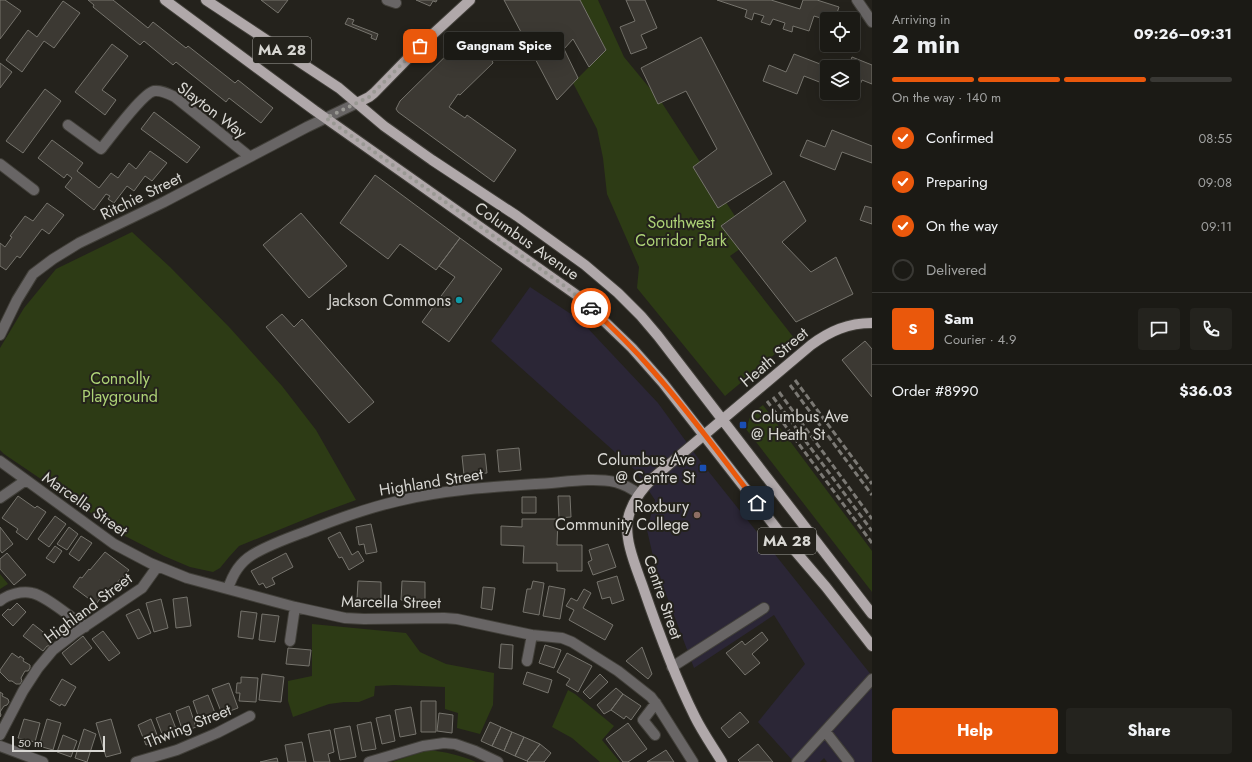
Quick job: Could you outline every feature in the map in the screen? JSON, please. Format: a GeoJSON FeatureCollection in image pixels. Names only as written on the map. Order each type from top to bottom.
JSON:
{"type":"FeatureCollection","features":[{"type":"Feature","properties":{"kind":"main road","name":"Columbus Avenue"},"geometry":{"type":"LineString","coordinates":[[164,0],[326,118],[578,296],[643,360],[673,394],[784,538],[826,587],[872,646]]}},
{"type":"Feature","properties":{"kind":"main road","name":"Columbus Avenue"},"geometry":{"type":"LineString","coordinates":[[207,0],[248,29],[324,78],[384,126],[523,221],[609,285],[641,316],[658,336],[872,614]]}},
{"type":"Feature","properties":{"kind":"main road"},"geometry":{"type":"LineString","coordinates":[[357,103],[374,93],[420,46],[470,0]]}},
{"type":"Feature","properties":{"kind":"main road","name":"Heath Street"},"geometry":{"type":"LineString","coordinates":[[704,435],[826,334],[846,326],[872,323]]}},
{"type":"Feature","properties":{"kind":"main road","name":"Centre Street"},"geometry":{"type":"LineString","coordinates":[[704,435],[653,478],[639,494],[629,515],[628,535],[635,562],[659,635],[672,667],[696,718],[722,762]]}},
{"type":"Feature","properties":{"kind":"street"},"geometry":{"type":"LineString","coordinates":[[857,0],[872,22]]}},
{"type":"Feature","properties":{"kind":"street","name":"Slayton Way"},"geometry":{"type":"LineString","coordinates":[[68,125],[101,149],[148,93],[154,91],[163,92],[175,97],[250,157]]}},
{"type":"Feature","properties":{"kind":"street"},"geometry":{"type":"LineString","coordinates":[[326,118],[357,103]]}},
{"type":"Feature","properties":{"kind":"street","name":"Ritchie Street"},"geometry":{"type":"LineString","coordinates":[[0,335],[17,300],[33,274],[53,259],[79,243],[164,202],[326,118]]}},
{"type":"Feature","properties":{"kind":"street"},"geometry":{"type":"LineString","coordinates":[[0,164],[34,190]]}},
{"type":"Feature","properties":{"kind":"street","name":"Marcella Street"},"geometry":{"type":"LineString","coordinates":[[0,461],[114,544],[157,567],[187,578],[295,607],[353,619],[457,619],[532,635],[562,638],[572,642],[618,671],[651,697],[693,762]]}},
{"type":"Feature","properties":{"kind":"street"},"geometry":{"type":"LineString","coordinates":[[0,498],[26,480]]}},
{"type":"Feature","properties":{"kind":"street","name":"Highland Street"},"geometry":{"type":"LineString","coordinates":[[228,589],[232,576],[240,565],[257,552],[325,524],[399,500],[444,492],[589,481],[614,482],[639,494]]}},
{"type":"Feature","properties":{"kind":"street","name":"Highland Street"},"geometry":{"type":"LineString","coordinates":[[0,735],[23,691],[38,668],[53,650],[75,633],[142,588],[157,567]]}},
{"type":"Feature","properties":{"kind":"street"},"geometry":{"type":"LineString","coordinates":[[0,601],[18,593],[32,593],[41,596],[85,627]]}},
{"type":"Feature","properties":{"kind":"street"},"geometry":{"type":"LineString","coordinates":[[290,641],[295,607]]}},
{"type":"Feature","properties":{"kind":"street"},"geometry":{"type":"LineString","coordinates":[[672,667],[764,608]]}},
{"type":"Feature","properties":{"kind":"street"},"geometry":{"type":"LineString","coordinates":[[527,661],[532,635]]}},
{"type":"Feature","properties":{"kind":"street"},"geometry":{"type":"LineString","coordinates":[[798,762],[872,679]]}},
{"type":"Feature","properties":{"kind":"street"},"geometry":{"type":"LineString","coordinates":[[656,703],[643,720],[656,735]]}},
{"type":"Feature","properties":{"kind":"street","name":"Thwing Street"},"geometry":{"type":"LineString","coordinates":[[136,762],[177,750],[217,733],[250,716]]}},
{"type":"Feature","properties":{"kind":"street"},"geometry":{"type":"LineString","coordinates":[[825,731],[849,762]]}},
{"type":"Feature","properties":{"kind":"street"},"geometry":{"type":"LineString","coordinates":[[369,762],[423,746],[444,743],[455,744],[475,751],[498,762]]}},
{"type":"Feature","properties":{"kind":"street"},"geometry":{"type":"LineString","coordinates":[[0,746],[43,762]]}},
{"type":"Feature","properties":{"kind":"shaded area","name":"Roxbury Community College"},"geometry":{"type":"Polygon","coordinates":[[[530,287],[580,320],[658,403],[701,462],[872,676],[872,762],[827,762],[824,758],[820,762],[794,762],[758,722],[805,664],[774,615],[694,668],[655,565],[647,530],[655,500],[635,470],[491,341],[530,287]]]}},
{"type":"Feature","properties":{"kind":"green space","name":"Southwest Corridor Park"},"geometry":{"type":"Polygon","coordinates":[[[580,0],[598,0],[624,57],[662,103],[751,241],[730,256],[794,338],[725,396],[637,288],[639,267],[607,194],[603,158],[597,129],[573,83],[606,50],[580,0]]]}},
{"type":"Feature","properties":{"kind":"green space","name":"Connolly Playground"},"geometry":{"type":"Polygon","coordinates":[[[132,232],[170,267],[230,328],[282,386],[316,430],[356,500],[239,546],[220,568],[213,572],[190,567],[164,556],[125,536],[0,450],[0,348],[24,308],[56,269],[132,232]]]}},
{"type":"Feature","properties":{"kind":"green space"},"geometry":{"type":"Polygon","coordinates":[[[763,405],[872,551],[872,592],[746,429],[751,414],[763,405]]]}},
{"type":"Feature","properties":{"kind":"green space"},"geometry":{"type":"Polygon","coordinates":[[[0,574],[8,584],[0,589],[0,574]]]}},
{"type":"Feature","properties":{"kind":"green space"},"geometry":{"type":"Polygon","coordinates":[[[312,624],[406,633],[420,652],[446,664],[494,673],[493,705],[480,734],[457,728],[458,713],[445,709],[445,687],[394,685],[375,686],[374,696],[359,702],[329,704],[293,717],[288,701],[288,681],[312,676],[312,624]]]}},
{"type":"Feature","properties":{"kind":"green space"},"geometry":{"type":"Polygon","coordinates":[[[568,690],[614,726],[602,740],[620,762],[600,762],[572,738],[552,727],[568,690]]]}},
{"type":"Feature","properties":{"kind":"green space"},"geometry":{"type":"Polygon","coordinates":[[[428,750],[453,754],[476,762],[392,762],[428,750]]]}},
{"type":"Feature","properties":{"kind":"building"},"geometry":{"type":"Polygon","coordinates":[[[0,0],[5,0],[21,11],[0,39],[0,0]]]}},
{"type":"Feature","properties":{"kind":"building"},"geometry":{"type":"Polygon","coordinates":[[[88,0],[113,0],[148,28],[153,22],[186,48],[188,46],[235,83],[238,80],[273,108],[261,123],[229,98],[226,102],[176,62],[173,65],[144,41],[140,45],[93,7],[94,5],[88,0]]]}},
{"type":"Feature","properties":{"kind":"building"},"geometry":{"type":"Polygon","coordinates":[[[261,0],[288,0],[278,13],[261,0]]]}},
{"type":"Feature","properties":{"kind":"building"},"geometry":{"type":"Polygon","coordinates":[[[416,0],[437,0],[436,2],[433,1],[430,6],[416,0]]]}},
{"type":"Feature","properties":{"kind":"building"},"geometry":{"type":"Polygon","coordinates":[[[504,0],[580,0],[606,50],[589,67],[573,39],[564,49],[578,78],[557,100],[504,0]]]}},
{"type":"Feature","properties":{"kind":"building"},"geometry":{"type":"Polygon","coordinates":[[[626,0],[645,0],[657,28],[641,35],[647,48],[631,54],[620,27],[635,21],[626,0]]]}},
{"type":"Feature","properties":{"kind":"building"},"geometry":{"type":"Polygon","coordinates":[[[717,0],[771,0],[800,9],[803,0],[817,0],[839,7],[837,12],[820,12],[820,18],[814,16],[809,31],[793,26],[792,32],[783,29],[785,23],[773,19],[770,25],[761,22],[764,16],[754,13],[752,20],[745,17],[747,10],[717,0]]]}},
{"type":"Feature","properties":{"kind":"building"},"geometry":{"type":"Polygon","coordinates":[[[63,1],[80,13],[54,48],[44,41],[22,72],[6,60],[28,30],[37,37],[63,1]]]}},
{"type":"Feature","properties":{"kind":"building"},"geometry":{"type":"Polygon","coordinates":[[[348,18],[354,20],[352,24],[378,34],[376,40],[371,38],[372,35],[345,24],[348,18]]]}},
{"type":"Feature","properties":{"kind":"building"},"geometry":{"type":"Polygon","coordinates":[[[701,37],[772,174],[718,208],[693,167],[717,149],[686,91],[658,104],[641,68],[701,37]]]}},
{"type":"Feature","properties":{"kind":"building"},"geometry":{"type":"Polygon","coordinates":[[[464,38],[486,46],[493,63],[460,95],[458,94],[449,107],[465,118],[467,115],[516,150],[494,182],[398,112],[396,109],[400,101],[464,38]]]}},
{"type":"Feature","properties":{"kind":"building"},"geometry":{"type":"Polygon","coordinates":[[[112,44],[128,56],[102,90],[116,100],[105,115],[75,92],[112,44]]]}},
{"type":"Feature","properties":{"kind":"building"},"geometry":{"type":"Polygon","coordinates":[[[794,54],[820,64],[820,82],[804,76],[797,94],[763,81],[769,65],[786,72],[794,54]]]}},
{"type":"Feature","properties":{"kind":"building"},"geometry":{"type":"Polygon","coordinates":[[[852,57],[860,60],[851,60],[852,57]]]}},
{"type":"Feature","properties":{"kind":"building"},"geometry":{"type":"Polygon","coordinates":[[[860,60],[872,65],[872,84],[862,80],[860,85],[860,60]]]}},
{"type":"Feature","properties":{"kind":"building"},"geometry":{"type":"Polygon","coordinates":[[[0,63],[12,72],[0,88],[0,63]]]}},
{"type":"Feature","properties":{"kind":"building"},"geometry":{"type":"Polygon","coordinates":[[[45,89],[61,101],[23,153],[6,141],[45,89]]]}},
{"type":"Feature","properties":{"kind":"building"},"geometry":{"type":"Polygon","coordinates":[[[154,112],[200,147],[187,163],[141,129],[154,112]]]}},
{"type":"Feature","properties":{"kind":"building"},"geometry":{"type":"Polygon","coordinates":[[[832,130],[872,146],[872,163],[842,152],[835,170],[800,156],[807,140],[825,147],[832,130]]]}},
{"type":"Feature","properties":{"kind":"building"},"geometry":{"type":"Polygon","coordinates":[[[52,140],[83,163],[77,171],[99,188],[111,173],[118,178],[129,163],[136,169],[150,151],[167,163],[152,181],[145,176],[134,191],[127,186],[114,203],[108,199],[110,196],[106,194],[94,210],[65,187],[72,178],[67,174],[64,178],[38,158],[52,140]]]}},
{"type":"Feature","properties":{"kind":"building"},"geometry":{"type":"Polygon","coordinates":[[[375,175],[460,238],[436,270],[400,244],[388,259],[340,223],[375,175]]]}},
{"type":"Feature","properties":{"kind":"building"},"geometry":{"type":"Polygon","coordinates":[[[784,181],[806,221],[782,242],[811,272],[836,257],[853,294],[796,322],[721,226],[784,181]]]}},
{"type":"Feature","properties":{"kind":"building"},"geometry":{"type":"Polygon","coordinates":[[[47,203],[64,215],[49,234],[42,229],[20,258],[17,256],[6,270],[0,266],[0,243],[5,247],[12,237],[10,236],[25,216],[33,221],[47,203]]]}},
{"type":"Feature","properties":{"kind":"building"},"geometry":{"type":"Polygon","coordinates":[[[865,206],[872,208],[872,224],[860,220],[865,206]]]}},
{"type":"Feature","properties":{"kind":"building"},"geometry":{"type":"Polygon","coordinates":[[[301,213],[347,266],[309,298],[263,245],[301,213]]]}},
{"type":"Feature","properties":{"kind":"building","name":"Jackson Commons"},"geometry":{"type":"Polygon","coordinates":[[[460,238],[502,269],[449,342],[422,322],[455,277],[439,266],[460,238]]]}},
{"type":"Feature","properties":{"kind":"building"},"geometry":{"type":"Polygon","coordinates":[[[282,314],[294,327],[302,319],[374,402],[349,423],[266,327],[282,314]]]}},
{"type":"Feature","properties":{"kind":"building"},"geometry":{"type":"Polygon","coordinates":[[[865,341],[872,349],[872,397],[842,360],[865,341]]]}},
{"type":"Feature","properties":{"kind":"building"},"geometry":{"type":"Polygon","coordinates":[[[519,448],[521,470],[499,472],[497,450],[519,448]]]}},
{"type":"Feature","properties":{"kind":"building"},"geometry":{"type":"Polygon","coordinates":[[[485,454],[487,473],[464,475],[462,456],[485,454]]]}},
{"type":"Feature","properties":{"kind":"building"},"geometry":{"type":"Polygon","coordinates":[[[18,496],[35,508],[37,506],[46,512],[27,540],[16,532],[18,529],[2,518],[18,496]]]}},
{"type":"Feature","properties":{"kind":"building"},"geometry":{"type":"Polygon","coordinates":[[[558,496],[570,496],[571,517],[559,518],[558,496]]]}},
{"type":"Feature","properties":{"kind":"building"},"geometry":{"type":"Polygon","coordinates":[[[522,497],[536,497],[536,513],[522,513],[522,497]]]}},
{"type":"Feature","properties":{"kind":"building"},"geometry":{"type":"Polygon","coordinates":[[[55,516],[66,524],[49,547],[38,539],[55,516]]]}},
{"type":"Feature","properties":{"kind":"building"},"geometry":{"type":"Polygon","coordinates":[[[522,519],[558,519],[557,545],[582,545],[582,571],[557,571],[557,563],[523,563],[524,546],[501,545],[501,526],[522,527],[522,519]]]}},
{"type":"Feature","properties":{"kind":"building"},"geometry":{"type":"Polygon","coordinates":[[[371,524],[377,552],[366,554],[364,544],[359,545],[356,527],[371,524]]]}},
{"type":"Feature","properties":{"kind":"building"},"geometry":{"type":"Polygon","coordinates":[[[0,527],[13,544],[2,553],[0,550],[0,527]]]}},
{"type":"Feature","properties":{"kind":"building"},"geometry":{"type":"Polygon","coordinates":[[[69,527],[78,534],[67,550],[57,544],[69,527]]]}},
{"type":"Feature","properties":{"kind":"building"},"geometry":{"type":"Polygon","coordinates":[[[340,532],[352,555],[358,551],[364,561],[349,570],[342,557],[339,558],[328,538],[340,532]]]}},
{"type":"Feature","properties":{"kind":"building"},"geometry":{"type":"Polygon","coordinates":[[[81,536],[92,543],[79,561],[69,554],[81,536]]]}},
{"type":"Feature","properties":{"kind":"building"},"geometry":{"type":"Polygon","coordinates":[[[608,544],[616,567],[593,575],[588,562],[592,560],[589,550],[608,544]]]}},
{"type":"Feature","properties":{"kind":"building"},"geometry":{"type":"Polygon","coordinates":[[[55,546],[62,551],[54,563],[46,558],[55,546]]]}},
{"type":"Feature","properties":{"kind":"building"},"geometry":{"type":"Polygon","coordinates":[[[105,552],[129,570],[113,588],[111,587],[104,596],[103,595],[96,604],[73,587],[80,577],[82,578],[89,569],[90,570],[105,552]]]}},
{"type":"Feature","properties":{"kind":"building"},"geometry":{"type":"Polygon","coordinates":[[[7,553],[26,575],[14,585],[0,569],[0,559],[7,553]]]}},
{"type":"Feature","properties":{"kind":"building"},"geometry":{"type":"Polygon","coordinates":[[[286,553],[293,567],[272,578],[275,584],[266,588],[263,583],[259,585],[251,571],[286,553]]]}},
{"type":"Feature","properties":{"kind":"building"},"geometry":{"type":"Polygon","coordinates":[[[617,576],[624,600],[612,604],[610,597],[602,599],[597,582],[617,576]]]}},
{"type":"Feature","properties":{"kind":"building"},"geometry":{"type":"Polygon","coordinates":[[[358,581],[381,582],[381,600],[357,599],[358,581]]]}},
{"type":"Feature","properties":{"kind":"building"},"geometry":{"type":"Polygon","coordinates":[[[402,581],[425,582],[425,601],[401,600],[402,581]]]}},
{"type":"Feature","properties":{"kind":"building"},"geometry":{"type":"Polygon","coordinates":[[[533,581],[544,583],[539,615],[523,612],[527,589],[531,589],[533,581]]]}},
{"type":"Feature","properties":{"kind":"building"},"geometry":{"type":"Polygon","coordinates":[[[549,586],[565,589],[560,619],[543,616],[549,586]]]}},
{"type":"Feature","properties":{"kind":"building"},"geometry":{"type":"Polygon","coordinates":[[[483,587],[495,588],[492,610],[481,608],[483,587]]]}},
{"type":"Feature","properties":{"kind":"building"},"geometry":{"type":"Polygon","coordinates":[[[584,589],[591,593],[583,608],[613,625],[605,640],[569,620],[574,610],[566,606],[571,598],[577,601],[584,589]]]}},
{"type":"Feature","properties":{"kind":"building"},"geometry":{"type":"Polygon","coordinates":[[[187,597],[191,626],[176,628],[173,599],[187,597]]]}},
{"type":"Feature","properties":{"kind":"building"},"geometry":{"type":"Polygon","coordinates":[[[161,599],[168,628],[154,632],[146,603],[161,599]]]}},
{"type":"Feature","properties":{"kind":"building"},"geometry":{"type":"Polygon","coordinates":[[[17,603],[26,612],[13,626],[2,615],[17,603]]]}},
{"type":"Feature","properties":{"kind":"building"},"geometry":{"type":"Polygon","coordinates":[[[139,609],[151,633],[138,639],[126,615],[139,609]]]}},
{"type":"Feature","properties":{"kind":"building"},"geometry":{"type":"Polygon","coordinates":[[[241,611],[257,613],[253,639],[238,637],[241,611]]]}},
{"type":"Feature","properties":{"kind":"building"},"geometry":{"type":"Polygon","coordinates":[[[262,614],[279,616],[275,642],[259,640],[262,614]]]}},
{"type":"Feature","properties":{"kind":"building"},"geometry":{"type":"Polygon","coordinates":[[[33,624],[52,639],[49,646],[47,646],[43,651],[23,636],[33,624]]]}},
{"type":"Feature","properties":{"kind":"building"},"geometry":{"type":"Polygon","coordinates":[[[103,631],[120,653],[109,661],[92,639],[103,631]]]}},
{"type":"Feature","properties":{"kind":"building"},"geometry":{"type":"Polygon","coordinates":[[[762,632],[768,640],[752,654],[760,663],[745,675],[726,653],[742,641],[745,645],[762,632]]]}},
{"type":"Feature","properties":{"kind":"building"},"geometry":{"type":"Polygon","coordinates":[[[83,636],[92,648],[71,665],[62,653],[83,636]]]}},
{"type":"Feature","properties":{"kind":"building"},"geometry":{"type":"Polygon","coordinates":[[[501,644],[513,645],[512,669],[499,668],[501,644]]]}},
{"type":"Feature","properties":{"kind":"building"},"geometry":{"type":"Polygon","coordinates":[[[545,645],[561,650],[554,668],[539,663],[545,645]]]}},
{"type":"Feature","properties":{"kind":"building"},"geometry":{"type":"Polygon","coordinates":[[[642,647],[652,674],[648,679],[626,661],[642,647]]]}},
{"type":"Feature","properties":{"kind":"building"},"geometry":{"type":"Polygon","coordinates":[[[288,648],[311,650],[309,666],[286,664],[288,648]]]}},
{"type":"Feature","properties":{"kind":"building"},"geometry":{"type":"Polygon","coordinates":[[[12,653],[19,658],[20,656],[24,659],[23,661],[30,665],[28,671],[25,671],[21,678],[22,681],[20,684],[9,681],[0,672],[12,653]]]}},
{"type":"Feature","properties":{"kind":"building"},"geometry":{"type":"Polygon","coordinates":[[[567,653],[592,666],[578,692],[566,685],[570,679],[557,672],[567,653]]]}},
{"type":"Feature","properties":{"kind":"building"},"geometry":{"type":"Polygon","coordinates":[[[527,672],[552,680],[548,693],[523,684],[527,672]]]}},
{"type":"Feature","properties":{"kind":"building"},"geometry":{"type":"Polygon","coordinates":[[[262,674],[284,677],[281,702],[259,700],[262,674]]]}},
{"type":"Feature","properties":{"kind":"building"},"geometry":{"type":"Polygon","coordinates":[[[600,674],[608,682],[590,699],[583,692],[600,674]]]}},
{"type":"Feature","properties":{"kind":"building"},"geometry":{"type":"Polygon","coordinates":[[[241,677],[258,678],[256,702],[239,701],[240,693],[236,693],[237,683],[241,683],[241,677]]]}},
{"type":"Feature","properties":{"kind":"building"},"geometry":{"type":"Polygon","coordinates":[[[62,679],[76,687],[65,706],[61,704],[60,706],[50,700],[62,679]]]}},
{"type":"Feature","properties":{"kind":"building"},"geometry":{"type":"Polygon","coordinates":[[[229,683],[238,708],[222,714],[212,689],[229,683]]]}},
{"type":"Feature","properties":{"kind":"building"},"geometry":{"type":"Polygon","coordinates":[[[616,688],[623,694],[611,710],[604,714],[597,705],[616,688]]]}},
{"type":"Feature","properties":{"kind":"building"},"geometry":{"type":"Polygon","coordinates":[[[0,692],[3,694],[2,696],[8,699],[9,702],[0,712],[0,692]]]}},
{"type":"Feature","properties":{"kind":"building"},"geometry":{"type":"Polygon","coordinates":[[[623,694],[641,706],[631,720],[626,716],[624,719],[611,710],[623,694]]]}},
{"type":"Feature","properties":{"kind":"building"},"geometry":{"type":"Polygon","coordinates":[[[208,695],[217,718],[201,724],[193,701],[208,695]]]}},
{"type":"Feature","properties":{"kind":"building"},"geometry":{"type":"Polygon","coordinates":[[[421,701],[436,701],[436,732],[421,732],[421,701]]]}},
{"type":"Feature","properties":{"kind":"building"},"geometry":{"type":"Polygon","coordinates":[[[189,706],[196,727],[183,732],[176,711],[189,706]]]}},
{"type":"Feature","properties":{"kind":"building"},"geometry":{"type":"Polygon","coordinates":[[[411,707],[416,734],[400,737],[395,710],[411,707]]]}},
{"type":"Feature","properties":{"kind":"building"},"geometry":{"type":"Polygon","coordinates":[[[740,712],[749,722],[729,738],[721,728],[740,712]]]}},
{"type":"Feature","properties":{"kind":"building"},"geometry":{"type":"Polygon","coordinates":[[[170,713],[178,734],[164,739],[156,718],[170,713]]]}},
{"type":"Feature","properties":{"kind":"building"},"geometry":{"type":"Polygon","coordinates":[[[439,713],[453,715],[452,733],[437,731],[439,713]]]}},
{"type":"Feature","properties":{"kind":"building"},"geometry":{"type":"Polygon","coordinates":[[[390,715],[395,741],[382,744],[376,718],[390,715]]]}},
{"type":"Feature","properties":{"kind":"building"},"geometry":{"type":"Polygon","coordinates":[[[24,719],[40,723],[35,742],[18,738],[24,719]]]}},
{"type":"Feature","properties":{"kind":"building"},"geometry":{"type":"Polygon","coordinates":[[[47,719],[61,723],[53,750],[39,746],[47,719]]]}},
{"type":"Feature","properties":{"kind":"building"},"geometry":{"type":"Polygon","coordinates":[[[111,719],[121,753],[106,757],[96,723],[111,719]]]}},
{"type":"Feature","properties":{"kind":"building"},"geometry":{"type":"Polygon","coordinates":[[[151,719],[159,740],[146,745],[138,725],[151,719]]]}},
{"type":"Feature","properties":{"kind":"building"},"geometry":{"type":"Polygon","coordinates":[[[371,722],[376,749],[362,751],[357,725],[371,722]]]}},
{"type":"Feature","properties":{"kind":"building"},"geometry":{"type":"Polygon","coordinates":[[[490,722],[501,727],[492,746],[481,741],[490,722]]]}},
{"type":"Feature","properties":{"kind":"building"},"geometry":{"type":"Polygon","coordinates":[[[628,723],[647,749],[628,762],[623,762],[606,739],[628,723]]]}},
{"type":"Feature","properties":{"kind":"building"},"geometry":{"type":"Polygon","coordinates":[[[350,726],[356,757],[340,760],[334,729],[350,726]]]}},
{"type":"Feature","properties":{"kind":"building"},"geometry":{"type":"Polygon","coordinates":[[[501,727],[512,732],[504,751],[492,746],[501,727]]]}},
{"type":"Feature","properties":{"kind":"building"},"geometry":{"type":"Polygon","coordinates":[[[84,729],[96,734],[87,762],[75,758],[84,729]]]}},
{"type":"Feature","properties":{"kind":"building"},"geometry":{"type":"Polygon","coordinates":[[[330,730],[334,752],[328,754],[330,762],[314,762],[308,734],[330,730]]]}},
{"type":"Feature","properties":{"kind":"building"},"geometry":{"type":"Polygon","coordinates":[[[512,732],[524,737],[515,756],[504,751],[512,732]]]}},
{"type":"Feature","properties":{"kind":"building"},"geometry":{"type":"Polygon","coordinates":[[[63,735],[77,741],[71,757],[57,752],[63,735]]]}},
{"type":"Feature","properties":{"kind":"building"},"geometry":{"type":"Polygon","coordinates":[[[524,737],[540,744],[527,761],[515,756],[524,737]]]}},
{"type":"Feature","properties":{"kind":"building"},"geometry":{"type":"Polygon","coordinates":[[[302,742],[306,762],[288,762],[285,745],[302,742]]]}},
{"type":"Feature","properties":{"kind":"building"},"geometry":{"type":"Polygon","coordinates":[[[540,744],[551,753],[544,762],[528,762],[527,761],[540,744]]]}},
{"type":"Feature","properties":{"kind":"building"},"geometry":{"type":"Polygon","coordinates":[[[758,744],[773,762],[740,762],[738,760],[758,744]]]}},
{"type":"Feature","properties":{"kind":"building"},"geometry":{"type":"Polygon","coordinates":[[[666,750],[674,762],[647,762],[666,750]]]}},
{"type":"Feature","properties":{"kind":"building"},"geometry":{"type":"Polygon","coordinates":[[[277,758],[278,762],[260,762],[277,758]]]}},
{"type":"Feature","properties":{"kind":"railway"},"geometry":{"type":"LineString","coordinates":[[795,380],[872,484]]}},
{"type":"Feature","properties":{"kind":"railway"},"geometry":{"type":"LineString","coordinates":[[790,385],[872,495]]}},
{"type":"Feature","properties":{"kind":"railway"},"geometry":{"type":"LineString","coordinates":[[779,392],[872,519]]}},
{"type":"Feature","properties":{"kind":"railway"},"geometry":{"type":"LineString","coordinates":[[773,397],[872,531]]}},
{"type":"Feature","properties":{"kind":"railway"},"geometry":{"type":"LineString","coordinates":[[767,401],[872,543]]}},
{"type":"Feature","properties":{"kind":"way so far"},"geometry":{"type":"LineString","coordinates":[[420,46],[369,97],[326,118],[566,287],[591,308]]}},
{"type":"Feature","properties":{"kind":"place","name":"Gangnam Spice"},"geometry":{"type":"Point","coordinates":[420,46]}},
{"type":"Feature","properties":{"kind":"place","name":"Jackson Commons"},"geometry":{"type":"Point","coordinates":[459,300]}},
{"type":"Feature","properties":{"kind":"place","name":"Columbus Ave @ Heath St"},"geometry":{"type":"Point","coordinates":[743,425]}},
{"type":"Feature","properties":{"kind":"place","name":"Columbus Ave @ Centre St"},"geometry":{"type":"Point","coordinates":[703,468]}},
{"type":"Feature","properties":{"kind":"place","name":"Roxbury Community College"},"geometry":{"type":"Point","coordinates":[697,515]}},
{"type":"Feature","properties":{"kind":"route"},"geometry":{"type":"LineString","coordinates":[[591,308],[653,371],[691,417],[757,503]]}}]}
